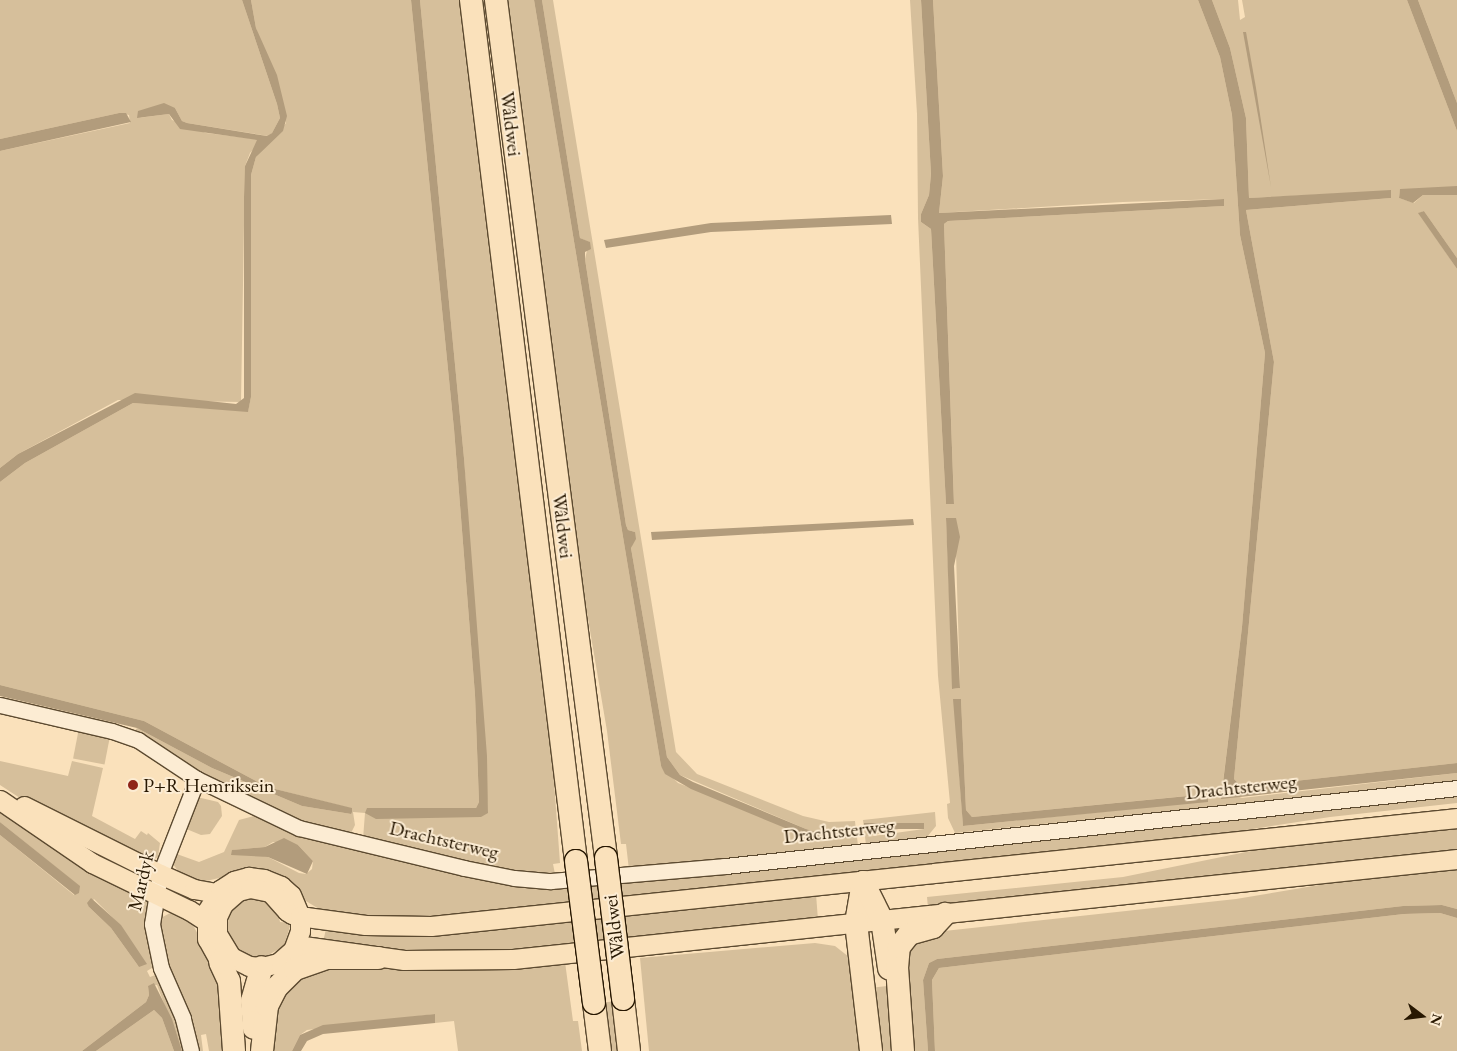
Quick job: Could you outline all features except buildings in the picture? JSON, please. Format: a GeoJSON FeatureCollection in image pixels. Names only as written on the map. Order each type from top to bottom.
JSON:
{"type":"FeatureCollection","features":[{"type":"Feature","properties":{"kind":"highway","name":"Wâldwei"},"geometry":{"type":"LineString","coordinates":[[471,0],[600,1051]]}},
{"type":"Feature","properties":{"kind":"highway","name":"Wâldwei"},"geometry":{"type":"LineString","coordinates":[[496,0],[629,1051]]}},
{"type":"Feature","properties":{"kind":"highway"},"geometry":{"type":"LineString","coordinates":[[863,882],[882,920],[894,1015],[902,1043]]}},
{"type":"Feature","properties":{"kind":"highway"},"geometry":{"type":"LineString","coordinates":[[863,882],[856,923],[871,1051]]}},
{"type":"Feature","properties":{"kind":"highway"},"geometry":{"type":"LineString","coordinates":[[902,1043],[897,968],[899,947],[909,934],[933,927],[945,914]]}},
{"type":"Feature","properties":{"kind":"highway"},"geometry":{"type":"LineString","coordinates":[[260,1051],[267,1006],[276,988],[295,969],[313,960],[335,957],[378,958]]}},
{"type":"Feature","properties":{"kind":"highway"},"geometry":{"type":"LineString","coordinates":[[226,960],[239,982],[232,1003],[234,1051]]}},
{"type":"Feature","properties":{"kind":"highway"},"geometry":{"type":"LineString","coordinates":[[260,1051],[252,1000],[262,967]]}},
{"type":"Feature","properties":{"kind":"highway"},"geometry":{"type":"LineString","coordinates":[[590,1051],[594,1003]]}},
{"type":"Feature","properties":{"kind":"main road"},"geometry":{"type":"LineString","coordinates":[[0,790],[44,816],[194,889],[217,893],[241,879],[264,879],[286,891],[300,916],[296,945],[278,963],[262,967],[226,960],[222,946],[210,923],[75,853],[0,800]]}},
{"type":"Feature","properties":{"kind":"main road"},"geometry":{"type":"LineString","coordinates":[[210,923],[227,899],[250,888],[270,892],[287,912],[300,916],[365,925],[431,926],[1457,818]]}},
{"type":"Feature","properties":{"kind":"main road"},"geometry":{"type":"LineString","coordinates":[[296,945],[378,958],[453,962],[513,960],[1457,859]]}},
{"type":"Feature","properties":{"kind":"main road"},"geometry":{"type":"LineString","coordinates":[[210,923],[217,893]]}},
{"type":"Feature","properties":{"kind":"street"},"geometry":{"type":"LineString","coordinates":[[0,705],[112,731],[138,740],[197,779]]}},
{"type":"Feature","properties":{"kind":"street","name":"Drachtsterweg"},"geometry":{"type":"LineString","coordinates":[[197,779],[235,800],[299,828],[350,842],[514,878],[551,881],[725,866],[1457,788]]}},
{"type":"Feature","properties":{"kind":"street","name":"Mardyk"},"geometry":{"type":"LineString","coordinates":[[191,1051],[183,1018],[154,945],[155,895],[160,874],[197,779]]}},
{"type":"Feature","properties":{"kind":"shaded area"},"geometry":{"type":"Polygon","coordinates":[[[0,0],[242,0],[277,104],[280,118],[272,133],[268,136],[187,123],[182,121],[175,108],[138,118],[169,114],[172,120],[206,133],[257,139],[258,144],[250,153],[245,166],[241,402],[118,400],[18,454],[0,468],[0,151],[130,123],[129,115],[119,113],[0,139],[0,0]]]}},
{"type":"Feature","properties":{"kind":"shaded area"},"geometry":{"type":"Polygon","coordinates":[[[242,0],[251,0],[256,28],[277,75],[287,116],[283,131],[256,157],[251,175],[251,397],[248,412],[133,403],[25,463],[0,482],[0,468],[18,454],[135,393],[236,404],[244,398],[245,166],[257,140],[180,129],[169,114],[137,118],[138,111],[164,103],[175,108],[182,121],[187,123],[267,136],[272,133],[280,118],[277,104],[242,0]]]}},
{"type":"Feature","properties":{"kind":"shaded area"},"geometry":{"type":"Polygon","coordinates":[[[251,0],[411,0],[454,429],[475,695],[479,802],[476,808],[367,808],[488,813],[464,458],[420,0],[460,0],[549,714],[560,863],[553,864],[555,874],[515,872],[363,839],[365,813],[353,812],[355,825],[350,835],[302,824],[238,795],[134,732],[137,728],[212,768],[302,806],[351,814],[350,808],[267,787],[144,721],[0,685],[0,482],[25,463],[133,403],[248,411],[251,397],[251,175],[256,157],[286,123],[256,28],[251,0]]]}},
{"type":"Feature","properties":{"kind":"shaded area"},"geometry":{"type":"Polygon","coordinates":[[[411,0],[420,0],[464,458],[487,756],[488,813],[481,817],[376,819],[365,813],[367,808],[476,808],[479,802],[475,695],[454,429],[411,0]]]}},
{"type":"Feature","properties":{"kind":"shaded area"},"geometry":{"type":"Polygon","coordinates":[[[507,0],[534,0],[661,766],[678,783],[824,840],[857,837],[858,846],[629,870],[626,844],[621,844],[607,731],[584,595],[507,0]]]}},
{"type":"Feature","properties":{"kind":"shaded area"},"geometry":{"type":"Polygon","coordinates":[[[534,0],[542,0],[580,238],[590,242],[591,249],[585,252],[585,259],[626,525],[628,530],[635,532],[636,539],[631,548],[667,757],[680,775],[693,782],[806,829],[825,834],[856,831],[857,837],[824,840],[807,837],[691,789],[665,774],[661,766],[534,0]]]}},
{"type":"Feature","properties":{"kind":"shaded area"},"geometry":{"type":"Polygon","coordinates":[[[542,0],[553,0],[676,752],[697,774],[803,816],[829,822],[855,821],[856,831],[825,834],[806,829],[680,775],[667,757],[631,548],[635,532],[628,530],[626,525],[585,259],[589,242],[580,238],[542,0]]]}},
{"type":"Feature","properties":{"kind":"shaded area"},"geometry":{"type":"Polygon","coordinates":[[[910,0],[921,0],[931,174],[929,195],[921,214],[921,222],[931,229],[946,504],[954,503],[944,224],[948,221],[1224,206],[1224,199],[1123,202],[939,213],[943,176],[933,0],[1198,0],[1220,57],[1232,115],[1240,235],[1265,353],[1242,627],[1222,790],[1242,798],[1457,773],[1457,782],[955,833],[948,818],[947,804],[950,803],[938,676],[918,218],[917,114],[910,0]],[[946,518],[953,689],[960,688],[956,553],[946,518]],[[954,699],[963,826],[1208,801],[1207,794],[972,817],[966,810],[961,699],[954,699]]]}},
{"type":"Feature","properties":{"kind":"shaded area"},"geometry":{"type":"Polygon","coordinates":[[[921,0],[933,0],[943,176],[939,213],[1224,199],[1224,206],[948,221],[944,224],[954,504],[946,504],[931,229],[921,222],[921,214],[929,195],[931,174],[921,0]]]}},
{"type":"Feature","properties":{"kind":"shaded area"},"geometry":{"type":"Polygon","coordinates":[[[1198,0],[1212,0],[1230,48],[1246,118],[1249,198],[1391,190],[1391,198],[1246,210],[1274,362],[1234,779],[1242,787],[1457,763],[1457,773],[1221,799],[1242,627],[1265,353],[1240,235],[1232,115],[1220,57],[1198,0]]]}},
{"type":"Feature","properties":{"kind":"shaded area"},"geometry":{"type":"Polygon","coordinates":[[[1212,0],[1238,0],[1240,20],[1245,17],[1242,0],[1407,0],[1457,131],[1457,187],[1400,190],[1399,198],[1414,203],[1423,195],[1457,195],[1457,258],[1424,211],[1419,213],[1457,269],[1457,763],[1242,787],[1234,779],[1274,362],[1246,210],[1391,198],[1391,191],[1249,198],[1246,118],[1230,48],[1212,0]]]}},
{"type":"Feature","properties":{"kind":"shaded area"},"geometry":{"type":"Polygon","coordinates":[[[1407,0],[1418,0],[1457,103],[1457,131],[1407,0]]]}},
{"type":"Feature","properties":{"kind":"shaded area"},"geometry":{"type":"Polygon","coordinates":[[[1418,0],[1457,0],[1457,103],[1426,21],[1418,0]]]}},
{"type":"Feature","properties":{"kind":"shaded area"},"geometry":{"type":"Polygon","coordinates":[[[1243,32],[1246,32],[1271,187],[1243,32]]]}},
{"type":"Feature","properties":{"kind":"shaded area"},"geometry":{"type":"Polygon","coordinates":[[[126,113],[131,122],[0,151],[0,139],[126,113]]]}},
{"type":"Feature","properties":{"kind":"shaded area"},"geometry":{"type":"Polygon","coordinates":[[[1457,186],[1457,195],[1423,195],[1413,203],[1399,198],[1400,189],[1457,186]]]}},
{"type":"Feature","properties":{"kind":"shaded area"},"geometry":{"type":"Polygon","coordinates":[[[1424,211],[1457,258],[1457,269],[1418,213],[1424,211]]]}},
{"type":"Feature","properties":{"kind":"shaded area"},"geometry":{"type":"Polygon","coordinates":[[[891,215],[892,224],[711,232],[606,248],[604,240],[711,223],[891,215]]]}},
{"type":"Feature","properties":{"kind":"shaded area"},"geometry":{"type":"Polygon","coordinates":[[[946,518],[956,518],[960,537],[954,566],[960,688],[952,689],[946,518]]]}},
{"type":"Feature","properties":{"kind":"shaded area"},"geometry":{"type":"Polygon","coordinates":[[[913,519],[914,525],[652,540],[651,532],[913,519]]]}},
{"type":"Feature","properties":{"kind":"shaded area"},"geometry":{"type":"Polygon","coordinates":[[[0,685],[144,721],[267,787],[352,808],[352,812],[351,814],[302,806],[212,768],[137,728],[0,696],[0,685]]]}},
{"type":"Feature","properties":{"kind":"shaded area"},"geometry":{"type":"Polygon","coordinates":[[[953,699],[961,699],[966,810],[972,817],[1208,794],[1208,802],[963,826],[953,699]]]}},
{"type":"Feature","properties":{"kind":"shaded area"},"geometry":{"type":"Polygon","coordinates":[[[79,728],[110,734],[104,765],[73,758],[79,728]]]}},
{"type":"Feature","properties":{"kind":"shaded area"},"geometry":{"type":"Polygon","coordinates":[[[0,761],[68,776],[72,761],[103,768],[92,816],[135,839],[141,831],[147,835],[148,833],[160,843],[158,857],[151,861],[23,800],[0,785],[0,761]]]}},
{"type":"Feature","properties":{"kind":"shaded area"},"geometry":{"type":"Polygon","coordinates":[[[1457,793],[1457,803],[1330,817],[1180,840],[457,916],[404,919],[324,912],[301,898],[228,876],[206,881],[182,876],[172,863],[174,853],[199,862],[224,852],[239,820],[254,816],[298,834],[514,883],[1457,793]],[[273,842],[265,847],[233,850],[268,857],[299,873],[306,874],[312,869],[313,861],[298,845],[273,842]]]}},
{"type":"Feature","properties":{"kind":"shaded area"},"geometry":{"type":"Polygon","coordinates":[[[197,797],[218,802],[221,806],[222,816],[210,834],[201,835],[184,828],[197,797]]]}},
{"type":"Feature","properties":{"kind":"shaded area"},"geometry":{"type":"Polygon","coordinates":[[[0,806],[147,899],[155,966],[147,971],[150,977],[158,974],[189,1051],[182,1051],[157,985],[148,986],[149,995],[146,1002],[82,1051],[0,1051],[0,835],[74,895],[79,886],[0,822],[0,806]],[[94,899],[89,907],[111,928],[139,967],[121,926],[94,899]]]}},
{"type":"Feature","properties":{"kind":"shaded area"},"geometry":{"type":"Polygon","coordinates":[[[935,812],[936,826],[927,837],[919,840],[866,845],[863,820],[935,812]],[[923,823],[866,837],[924,829],[923,823]]]}},
{"type":"Feature","properties":{"kind":"shaded area"},"geometry":{"type":"Polygon","coordinates":[[[0,822],[80,886],[79,893],[75,895],[0,835],[0,822]]]}},
{"type":"Feature","properties":{"kind":"shaded area"},"geometry":{"type":"Polygon","coordinates":[[[864,823],[924,823],[924,829],[864,829],[864,823]]]}},
{"type":"Feature","properties":{"kind":"shaded area"},"geometry":{"type":"Polygon","coordinates":[[[1457,826],[1457,851],[928,908],[927,897],[1123,877],[1286,844],[1457,826]]]}},
{"type":"Feature","properties":{"kind":"shaded area"},"geometry":{"type":"Polygon","coordinates":[[[284,838],[298,845],[313,861],[307,874],[268,857],[231,855],[232,850],[265,847],[284,838]]]}},
{"type":"Feature","properties":{"kind":"shaded area"},"geometry":{"type":"Polygon","coordinates":[[[1457,866],[1457,909],[1442,905],[1403,906],[937,959],[929,963],[923,980],[928,1051],[912,1051],[907,949],[935,932],[1236,899],[1379,875],[1457,866]]]}},
{"type":"Feature","properties":{"kind":"shaded area"},"geometry":{"type":"Polygon","coordinates":[[[816,894],[818,920],[472,955],[413,954],[323,942],[326,929],[816,894]]]}},
{"type":"Feature","properties":{"kind":"shaded area"},"geometry":{"type":"Polygon","coordinates":[[[91,898],[121,925],[147,964],[139,967],[111,928],[89,907],[87,903],[91,898]]]}},
{"type":"Feature","properties":{"kind":"shaded area"},"geometry":{"type":"Polygon","coordinates":[[[256,898],[266,901],[278,913],[280,922],[291,923],[284,946],[265,957],[250,956],[240,951],[226,930],[231,910],[241,900],[256,898]]]}},
{"type":"Feature","properties":{"kind":"shaded area"},"geometry":{"type":"Polygon","coordinates":[[[1442,905],[1457,909],[1457,918],[1440,913],[1404,914],[939,968],[932,980],[935,1051],[928,1051],[923,980],[929,963],[937,959],[1403,906],[1442,905]]]}},
{"type":"Feature","properties":{"kind":"shaded area"},"geometry":{"type":"Polygon","coordinates":[[[172,912],[184,915],[192,923],[218,973],[226,1051],[209,1051],[206,1034],[201,1035],[203,1051],[195,1051],[166,969],[159,919],[172,912]]]}},
{"type":"Feature","properties":{"kind":"shaded area"},"geometry":{"type":"Polygon","coordinates":[[[1440,913],[1457,918],[1457,1051],[935,1051],[932,980],[939,968],[1404,914],[1440,913]]]}},
{"type":"Feature","properties":{"kind":"shaded area"},"geometry":{"type":"Polygon","coordinates":[[[815,943],[835,946],[849,957],[864,1051],[649,1051],[640,958],[815,943]]]}},
{"type":"Feature","properties":{"kind":"shaded area"},"geometry":{"type":"Polygon","coordinates":[[[339,962],[451,970],[565,962],[573,1021],[578,1021],[582,1051],[458,1051],[454,1021],[435,1023],[435,1014],[307,1030],[300,1035],[292,1051],[269,1051],[268,1017],[286,984],[339,962]]]}},
{"type":"Feature","properties":{"kind":"shaded area"},"geometry":{"type":"Polygon","coordinates":[[[154,983],[172,1019],[182,1051],[174,1051],[162,1018],[154,1010],[96,1051],[82,1051],[146,1002],[149,995],[148,986],[154,983]]]}},
{"type":"Feature","properties":{"kind":"shaded area"},"geometry":{"type":"Polygon","coordinates":[[[887,986],[895,1051],[880,1051],[872,988],[887,986]]]}},
{"type":"Feature","properties":{"kind":"shaded area"},"geometry":{"type":"Polygon","coordinates":[[[616,1001],[622,1051],[610,1051],[604,1002],[616,1001]]]}},
{"type":"Feature","properties":{"kind":"shaded area"},"geometry":{"type":"Polygon","coordinates":[[[154,1010],[162,1018],[174,1051],[96,1051],[154,1010]]]}},
{"type":"Feature","properties":{"kind":"shaded area"},"geometry":{"type":"Polygon","coordinates":[[[435,1014],[435,1023],[323,1034],[307,1041],[301,1051],[292,1051],[300,1035],[323,1025],[435,1014]]]}},
{"type":"Feature","properties":{"kind":"place","name":"P+R Hemriksein"},"geometry":{"type":"Point","coordinates":[133,785]}}]}
